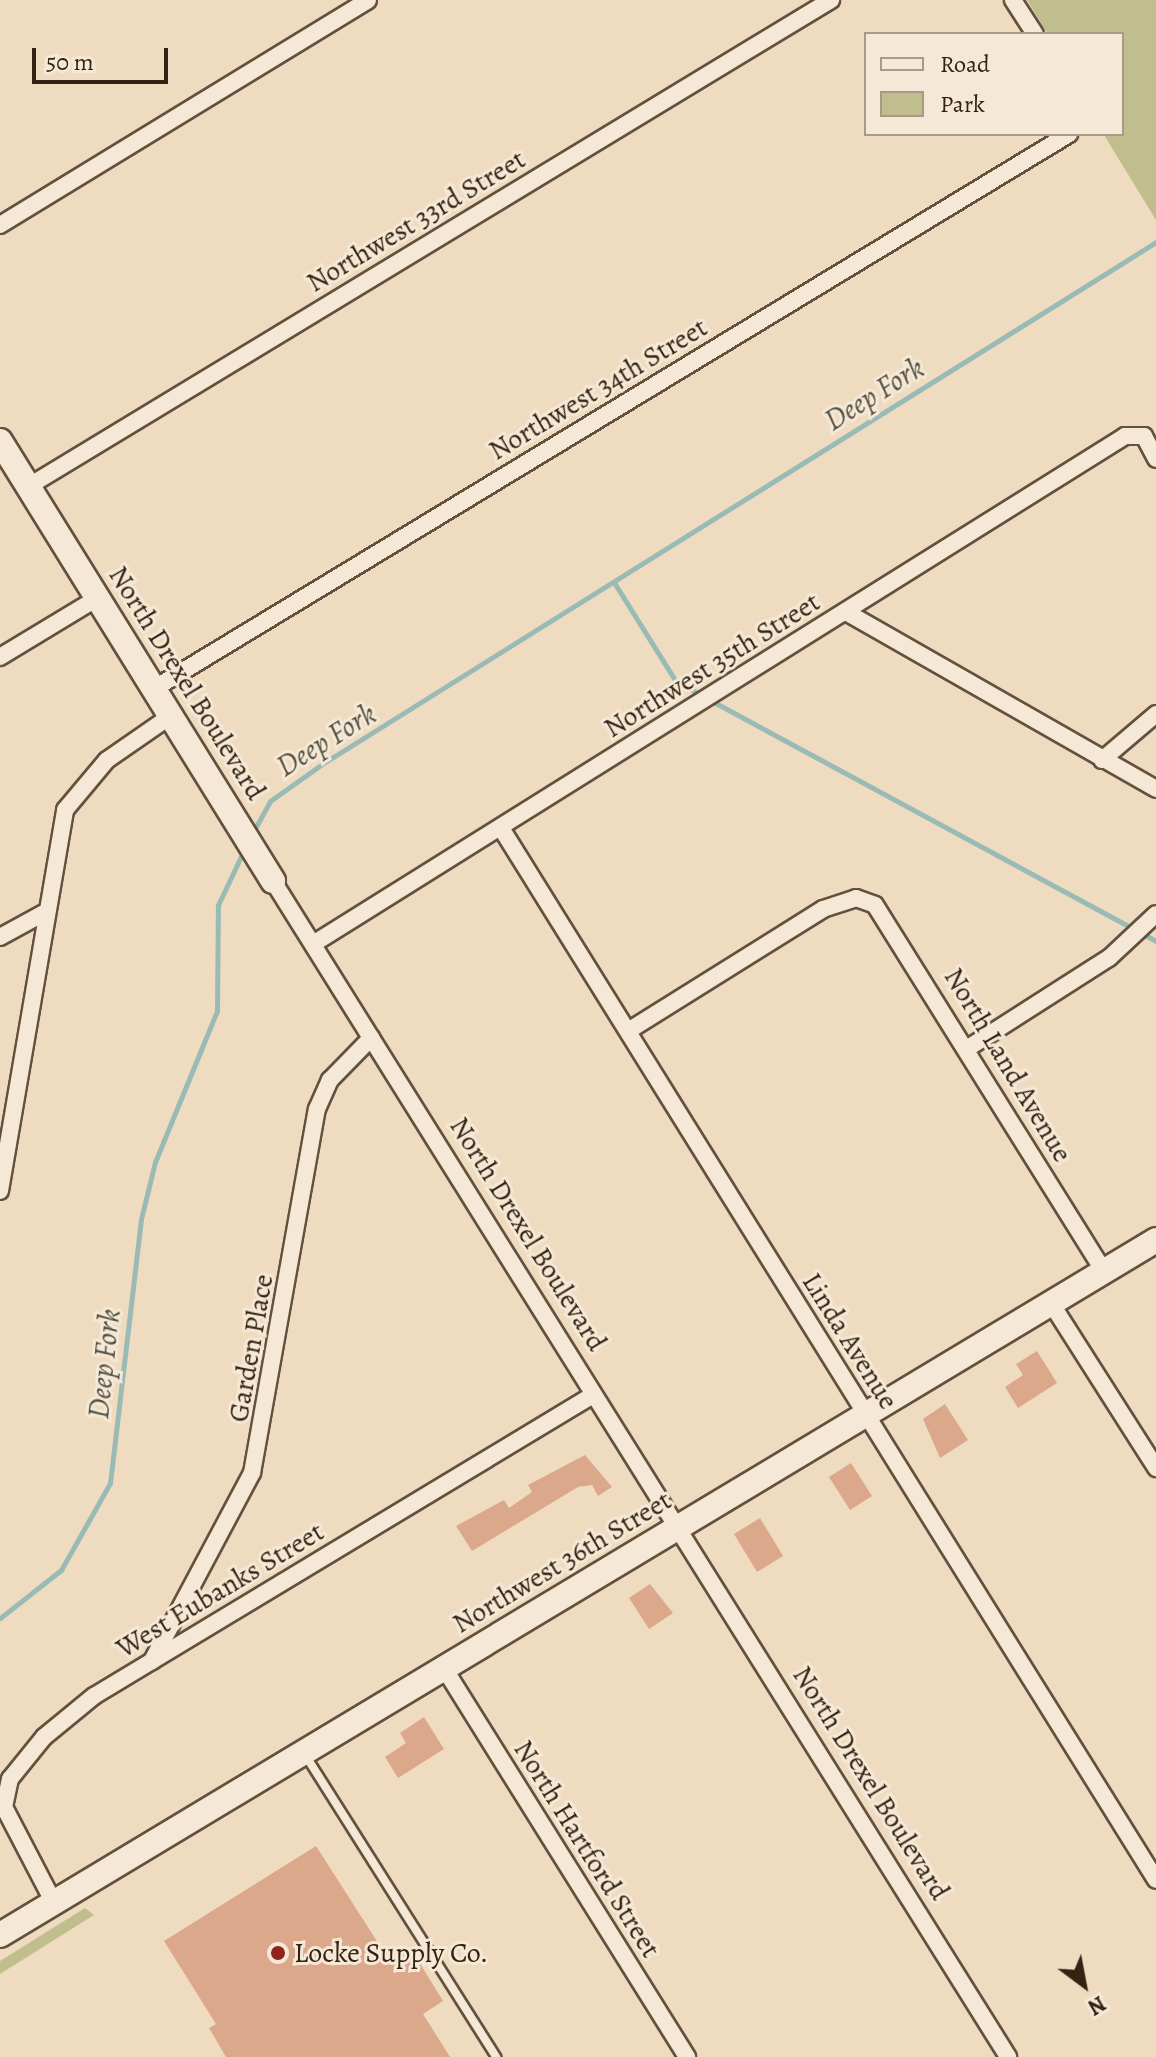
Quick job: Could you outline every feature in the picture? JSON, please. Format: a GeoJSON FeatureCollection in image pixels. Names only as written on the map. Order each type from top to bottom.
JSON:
{"type":"FeatureCollection","features":[{"type":"Feature","properties":{"kind":"main road","name":"North Drexel Boulevard"},"geometry":{"type":"LineString","coordinates":[[0,441],[273,881]]}},
{"type":"Feature","properties":{"kind":"main road","name":"Northwest 36th Street"},"geometry":{"type":"LineString","coordinates":[[0,1935],[1156,1240]]}},
{"type":"Feature","properties":{"kind":"street"},"geometry":{"type":"LineString","coordinates":[[0,225],[368,0]]}},
{"type":"Feature","properties":{"kind":"street","name":"Northwest 33rd Street"},"geometry":{"type":"LineString","coordinates":[[29,486],[831,0]]}},
{"type":"Feature","properties":{"kind":"street"},"geometry":{"type":"LineString","coordinates":[[1013,0],[1034,32]]}},
{"type":"Feature","properties":{"kind":"street","name":"Northwest 34th Street"},"geometry":{"type":"LineString","coordinates":[[155,688],[1066,136]]}},
{"type":"Feature","properties":{"kind":"street","name":"Northwest 35th Street"},"geometry":{"type":"LineString","coordinates":[[313,944],[1117,440],[1139,434],[1156,459]]}},
{"type":"Feature","properties":{"kind":"street"},"geometry":{"type":"LineString","coordinates":[[0,657],[99,597]]}},
{"type":"Feature","properties":{"kind":"street"},"geometry":{"type":"LineString","coordinates":[[846,612],[1156,789]]}},
{"type":"Feature","properties":{"kind":"street"},"geometry":{"type":"LineString","coordinates":[[1102,760],[1156,714]]}},
{"type":"Feature","properties":{"kind":"street"},"geometry":{"type":"LineString","coordinates":[[0,1191],[57,832],[73,796],[107,760],[172,715]]}},
{"type":"Feature","properties":{"kind":"street","name":"Linda Avenue"},"geometry":{"type":"LineString","coordinates":[[501,828],[1156,1880]]}},
{"type":"Feature","properties":{"kind":"street","name":"North Drexel Boulevard"},"geometry":{"type":"LineString","coordinates":[[273,881],[1008,2057]]}},
{"type":"Feature","properties":{"kind":"street","name":"North Land Avenue"},"geometry":{"type":"LineString","coordinates":[[628,1031],[823,909],[856,898],[882,911],[1104,1272]]}},
{"type":"Feature","properties":{"kind":"street"},"geometry":{"type":"LineString","coordinates":[[0,937],[44,913]]}},
{"type":"Feature","properties":{"kind":"street"},"geometry":{"type":"LineString","coordinates":[[968,1048],[1131,941],[1154,916]]}},
{"type":"Feature","properties":{"kind":"street","name":"Garden Place"},"geometry":{"type":"LineString","coordinates":[[152,1661],[252,1473],[317,1109],[330,1080],[371,1038]]}},
{"type":"Feature","properties":{"kind":"street"},"geometry":{"type":"LineString","coordinates":[[1051,1303],[1156,1468]]}},
{"type":"Feature","properties":{"kind":"street","name":"West Eubanks Street"},"geometry":{"type":"LineString","coordinates":[[54,1903],[7,1824],[10,1779],[67,1716],[152,1661],[593,1395]]}},
{"type":"Feature","properties":{"kind":"street","name":"North Hartford Street"},"geometry":{"type":"LineString","coordinates":[[444,1668],[687,2057]]}},
{"type":"Feature","properties":{"kind":"lane"},"geometry":{"type":"LineString","coordinates":[[303,1753],[496,2057]]}},
{"type":"Feature","properties":{"kind":"green space"},"geometry":{"type":"Polygon","coordinates":[[[1027,0],[1156,0],[1156,220],[1105,136],[1124,136],[1124,32],[1047,32],[1027,0]]]}},
{"type":"Feature","properties":{"kind":"green space"},"geometry":{"type":"Polygon","coordinates":[[[85,1908],[94,1915],[0,1974],[0,1961],[85,1908]]]}},
{"type":"Feature","properties":{"kind":"building"},"geometry":{"type":"Polygon","coordinates":[[[1037,1351],[1057,1383],[1018,1408],[1005,1387],[1023,1375],[1016,1364],[1037,1351]]]}},
{"type":"Feature","properties":{"kind":"building"},"geometry":{"type":"Polygon","coordinates":[[[945,1404],[968,1440],[940,1458],[923,1419],[945,1404]]]}},
{"type":"Feature","properties":{"kind":"building"},"geometry":{"type":"Polygon","coordinates":[[[585,1455],[612,1487],[598,1496],[592,1485],[578,1487],[472,1551],[456,1526],[504,1500],[509,1508],[532,1492],[528,1485],[585,1455]]]}},
{"type":"Feature","properties":{"kind":"building"},"geometry":{"type":"Polygon","coordinates":[[[851,1463],[872,1496],[850,1510],[829,1477],[851,1463]]]}},
{"type":"Feature","properties":{"kind":"building"},"geometry":{"type":"Polygon","coordinates":[[[760,1518],[783,1556],[757,1572],[734,1534],[760,1518]]]}},
{"type":"Feature","properties":{"kind":"building"},"geometry":{"type":"Polygon","coordinates":[[[650,1584],[673,1613],[649,1629],[629,1598],[650,1584]]]}},
{"type":"Feature","properties":{"kind":"building"},"geometry":{"type":"Polygon","coordinates":[[[424,1717],[444,1749],[398,1778],[385,1757],[406,1743],[400,1733],[424,1717]]]}},
{"type":"Feature","properties":{"kind":"building","name":"Locke Supply Co."},"geometry":{"type":"Polygon","coordinates":[[[316,1846],[389,1960],[410,1947],[443,2001],[423,2014],[450,2057],[226,2057],[209,2028],[216,2024],[164,1941],[316,1846]]]}},
{"type":"Feature","properties":{"kind":"waterway","name":"Deep Fork"},"geometry":{"type":"LineString","coordinates":[[253,832],[270,801],[322,764],[1156,242]]}},
{"type":"Feature","properties":{"kind":"waterway"},"geometry":{"type":"LineString","coordinates":[[615,584],[675,680],[701,695]]}},
{"type":"Feature","properties":{"kind":"waterway"},"geometry":{"type":"LineString","coordinates":[[710,700],[1156,941]]}},
{"type":"Feature","properties":{"kind":"waterway","name":"Deep Fork"},"geometry":{"type":"LineString","coordinates":[[0,1618],[61,1570],[110,1483],[141,1219],[155,1162],[217,1011],[218,905],[245,848]]}},
{"type":"Feature","properties":{"kind":"place","name":"Locke Supply Co."},"geometry":{"type":"Point","coordinates":[278,1953]}}]}
